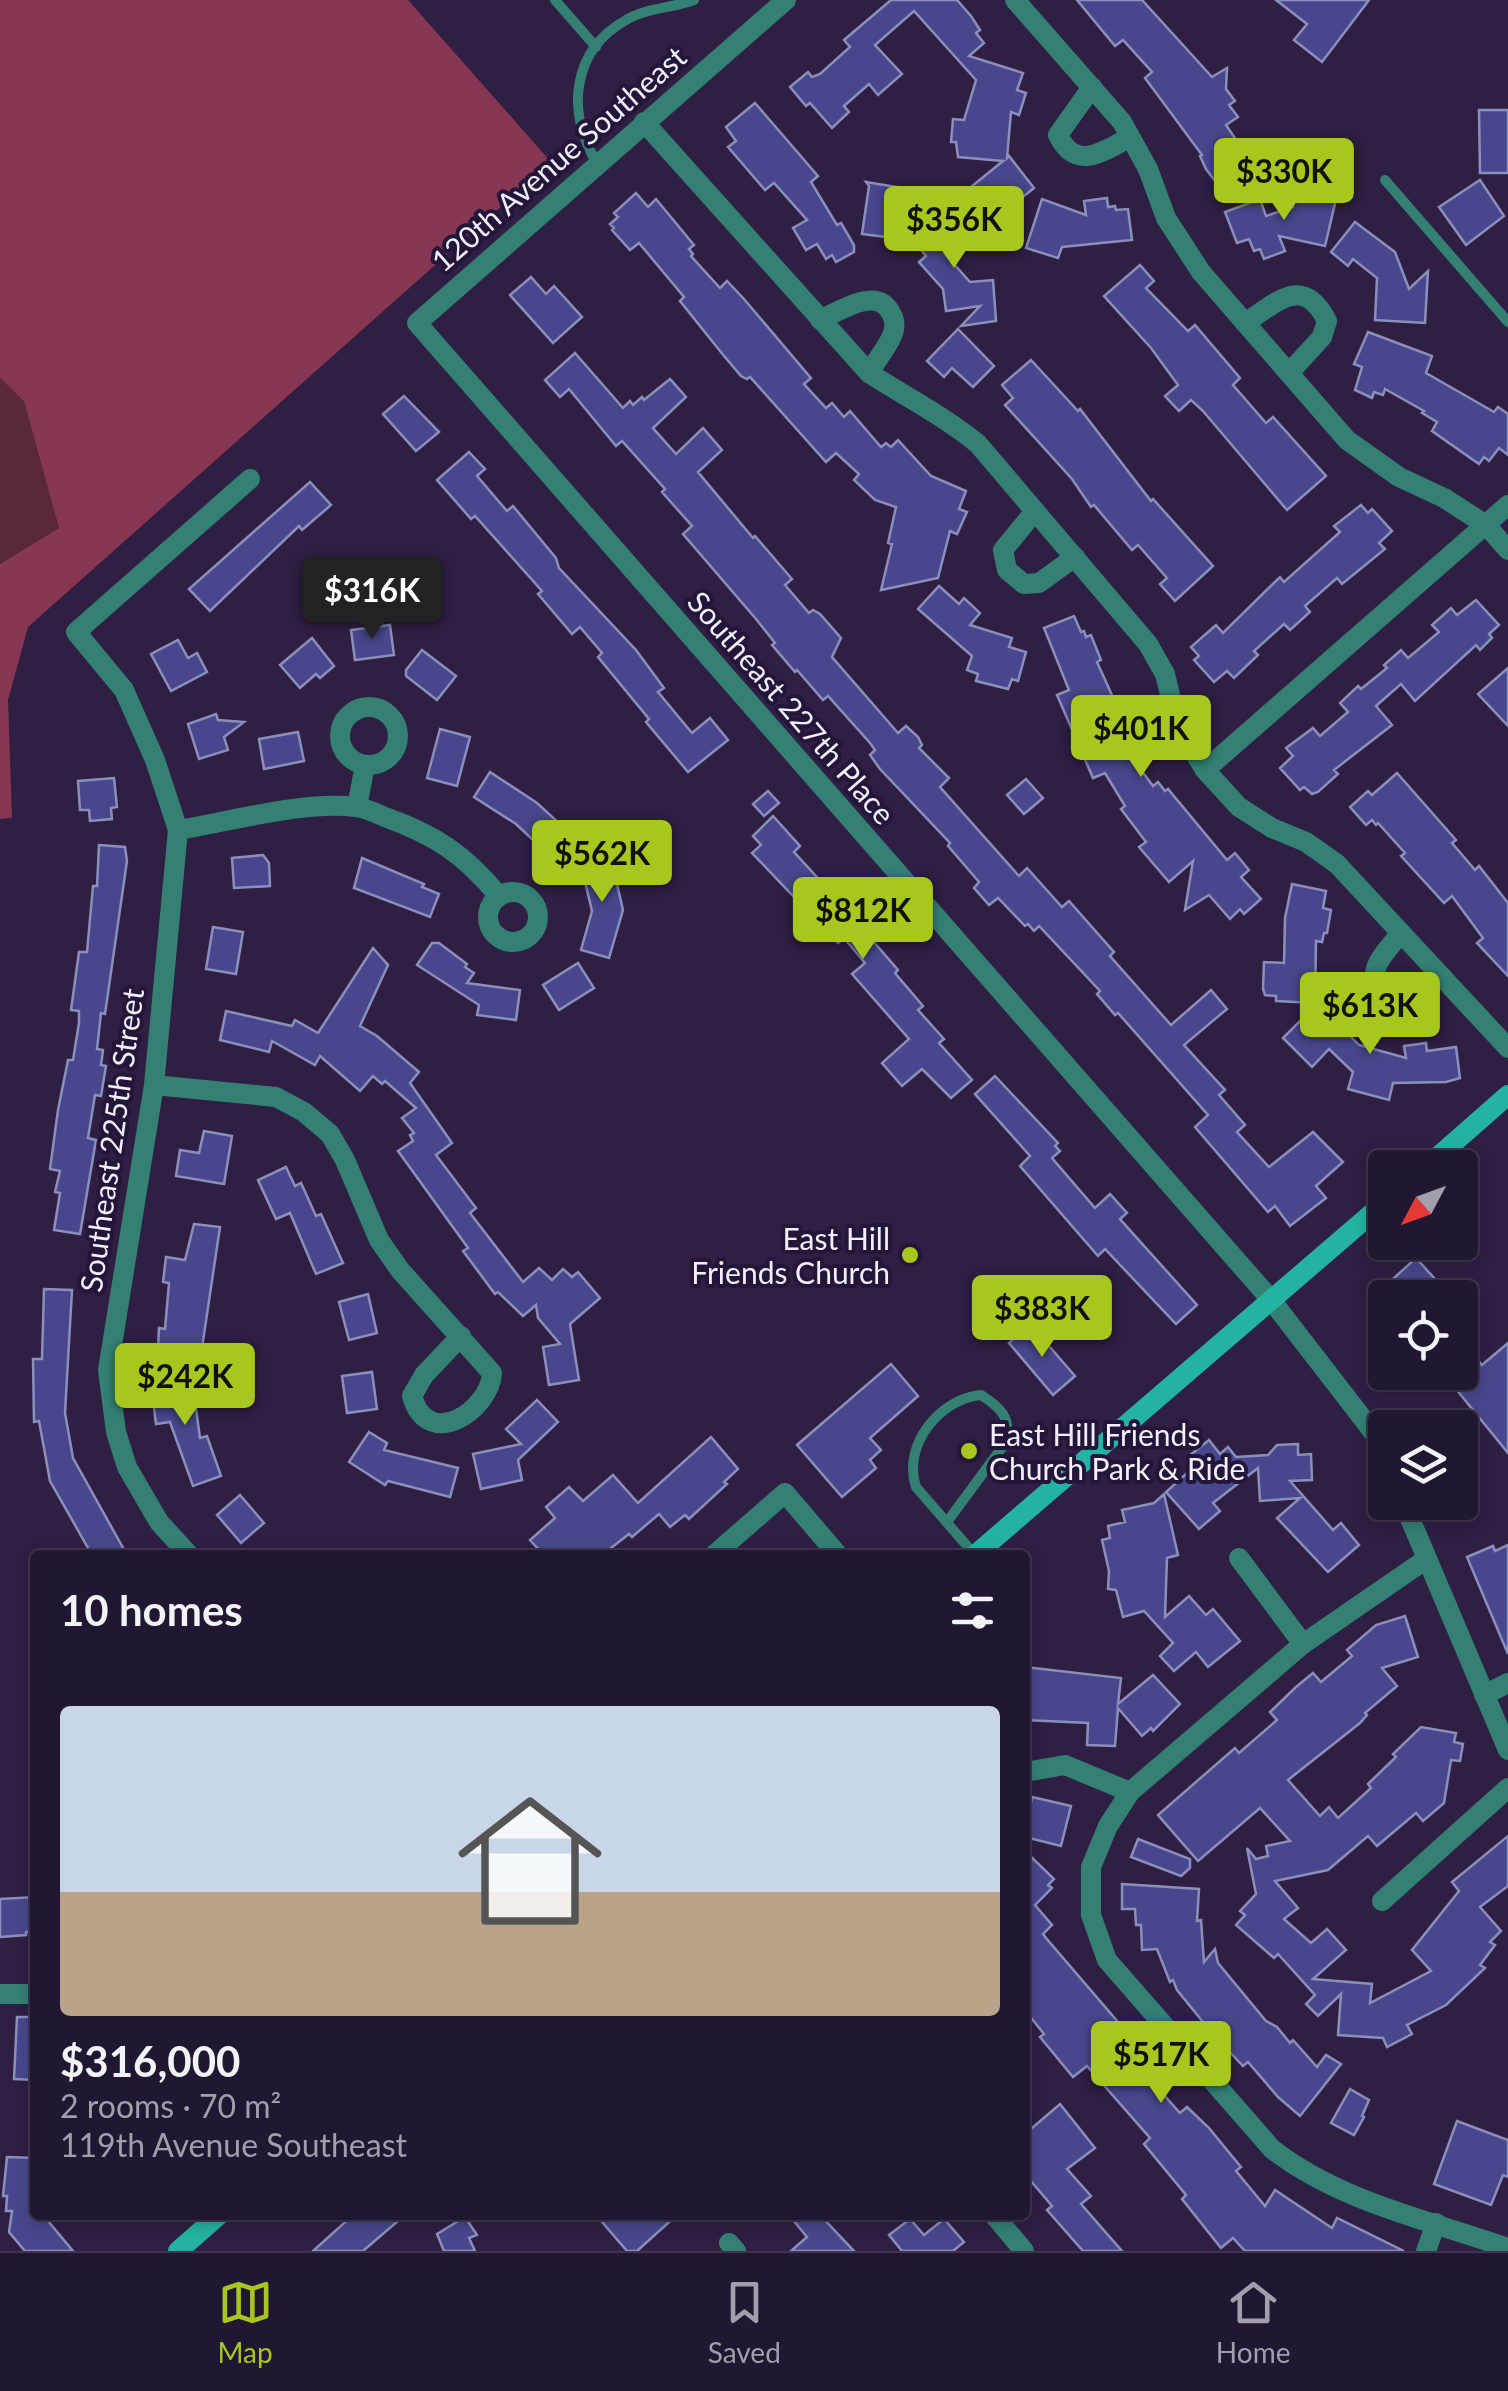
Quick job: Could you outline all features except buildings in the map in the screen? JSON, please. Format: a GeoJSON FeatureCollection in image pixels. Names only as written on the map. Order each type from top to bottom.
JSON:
{"type":"FeatureCollection","features":[{"type":"Feature","properties":{"kind":"main road"},"geometry":{"type":"LineString","coordinates":[[1445,1150],[1508,1095]]}},
{"type":"Feature","properties":{"kind":"main road"},"geometry":{"type":"LineString","coordinates":[[981,1550],[1368,1217]]}},
{"type":"Feature","properties":{"kind":"main road"},"geometry":{"type":"LineString","coordinates":[[191,2247],[215,2220]]}},
{"type":"Feature","properties":{"kind":"street","name":"120th Avenue Southeast"},"geometry":{"type":"LineString","coordinates":[[416,323],[786,0]]}},
{"type":"Feature","properties":{"kind":"street"},"geometry":{"type":"LineString","coordinates":[[1015,0],[1122,122],[1148,169],[1166,218],[1201,272],[1347,440],[1399,477],[1444,498],[1486,525],[1508,550]]}},
{"type":"Feature","properties":{"kind":"street"},"geometry":{"type":"LineString","coordinates":[[1092,88],[1058,135],[1065,149],[1080,157],[1100,154],[1130,137]]}},
{"type":"Feature","properties":{"kind":"street"},"geometry":{"type":"LineString","coordinates":[[644,122],[868,372],[945,417],[978,444],[1148,644],[1165,674],[1177,724],[1205,770],[1238,808],[1306,842],[1337,864],[1508,1048]]}},
{"type":"Feature","properties":{"kind":"street"},"geometry":{"type":"LineString","coordinates":[[1245,323],[1287,296],[1307,296],[1318,304],[1327,320],[1322,336],[1289,374]]}},
{"type":"Feature","properties":{"kind":"street"},"geometry":{"type":"LineString","coordinates":[[820,320],[861,300],[874,300],[888,307],[895,320],[893,335],[868,372]]}},
{"type":"Feature","properties":{"kind":"street","name":"Southeast 227th Place"},"geometry":{"type":"LineString","coordinates":[[416,323],[1272,1302],[1368,1424]]}},
{"type":"Feature","properties":{"kind":"street"},"geometry":{"type":"LineString","coordinates":[[250,479],[76,632],[124,690],[155,760],[178,830],[318,806],[358,806],[410,826],[458,852],[498,896]]}},
{"type":"Feature","properties":{"kind":"street"},"geometry":{"type":"LineString","coordinates":[[1205,770],[1508,505]]}},
{"type":"Feature","properties":{"kind":"street"},"geometry":{"type":"LineString","coordinates":[[1036,511],[1003,550],[1007,570],[1024,584],[1039,583],[1075,557]]}},
{"type":"Feature","properties":{"kind":"street"},"geometry":{"type":"LineString","coordinates":[[358,806],[365,765]]}},
{"type":"Feature","properties":{"kind":"street","name":"Southeast 225th Street"},"geometry":{"type":"LineString","coordinates":[[178,830],[154,1085],[108,1370],[116,1432],[127,1466],[160,1522],[185,1550]]}},
{"type":"Feature","properties":{"kind":"street"},"geometry":{"type":"LineString","coordinates":[[1401,933],[1375,966],[1373,981],[1380,996],[1392,1000],[1411,996],[1442,978]]}},
{"type":"Feature","properties":{"kind":"street"},"geometry":{"type":"LineString","coordinates":[[154,1085],[276,1097],[304,1112],[330,1134],[379,1240],[400,1270],[461,1336]]}},
{"type":"Feature","properties":{"kind":"street"},"geometry":{"type":"LineString","coordinates":[[720,1550],[784,1494],[834,1550]]}},
{"type":"Feature","properties":{"kind":"street"},"geometry":{"type":"LineString","coordinates":[[1410,1520],[1508,1750]]}},
{"type":"Feature","properties":{"kind":"street"},"geometry":{"type":"LineString","coordinates":[[1239,1558],[1303,1644]]}},
{"type":"Feature","properties":{"kind":"street"},"geometry":{"type":"LineString","coordinates":[[1425,1560],[1303,1644],[1130,1792],[1108,1826],[1091,1867],[1090,1915],[1108,1960],[1272,2149],[1302,2172],[1339,2191],[1436,2223],[1468,2243],[1508,2248]]}},
{"type":"Feature","properties":{"kind":"street"},"geometry":{"type":"LineString","coordinates":[[1484,1694],[1508,1682]]}},
{"type":"Feature","properties":{"kind":"street"},"geometry":{"type":"LineString","coordinates":[[1030,1771],[1064,1766],[1130,1792]]}},
{"type":"Feature","properties":{"kind":"street"},"geometry":{"type":"LineString","coordinates":[[1382,1901],[1508,1788]]}},
{"type":"Feature","properties":{"kind":"street"},"geometry":{"type":"LineString","coordinates":[[0,1994],[30,1994]]}},
{"type":"Feature","properties":{"kind":"street"},"geometry":{"type":"LineString","coordinates":[[998,2220],[1024,2251]]}},
{"type":"Feature","properties":{"kind":"street"},"geometry":{"type":"LineString","coordinates":[[1426,2251],[1436,2223]]}},
{"type":"Feature","properties":{"kind":"lane"},"geometry":{"type":"LineString","coordinates":[[555,0],[596,46]]}},
{"type":"Feature","properties":{"kind":"lane"},"geometry":{"type":"LineString","coordinates":[[597,163],[580,132],[582,69],[608,32],[629,17],[694,0]]}},
{"type":"Feature","properties":{"kind":"lane"},"geometry":{"type":"LineString","coordinates":[[1384,180],[1508,322]]}},
{"type":"Feature","properties":{"kind":"lane"},"geometry":{"type":"LineString","coordinates":[[946,1522],[1006,1442],[1006,1418],[998,1406],[981,1395],[954,1402],[938,1412],[912,1464],[916,1487],[946,1522],[971,1550]]}},
{"type":"Feature","properties":{"kind":"shaded area"},"geometry":{"type":"Polygon","coordinates":[[[0,0],[408,0],[551,162],[28,627],[8,700],[12,818],[0,819],[0,564],[59,528],[24,401],[0,378],[0,0]]]}},
{"type":"Feature","properties":{"kind":"shaded area"},"geometry":{"type":"Polygon","coordinates":[[[0,378],[24,400],[59,528],[0,564],[0,378]]]}},
{"type":"Feature","properties":{"kind":"place","name":"East Hill Friends Church"},"geometry":{"type":"Point","coordinates":[910,1255]}},
{"type":"Feature","properties":{"kind":"place","name":"East Hill Friends Church Park & Ride"},"geometry":{"type":"Point","coordinates":[969,1451]}}]}
